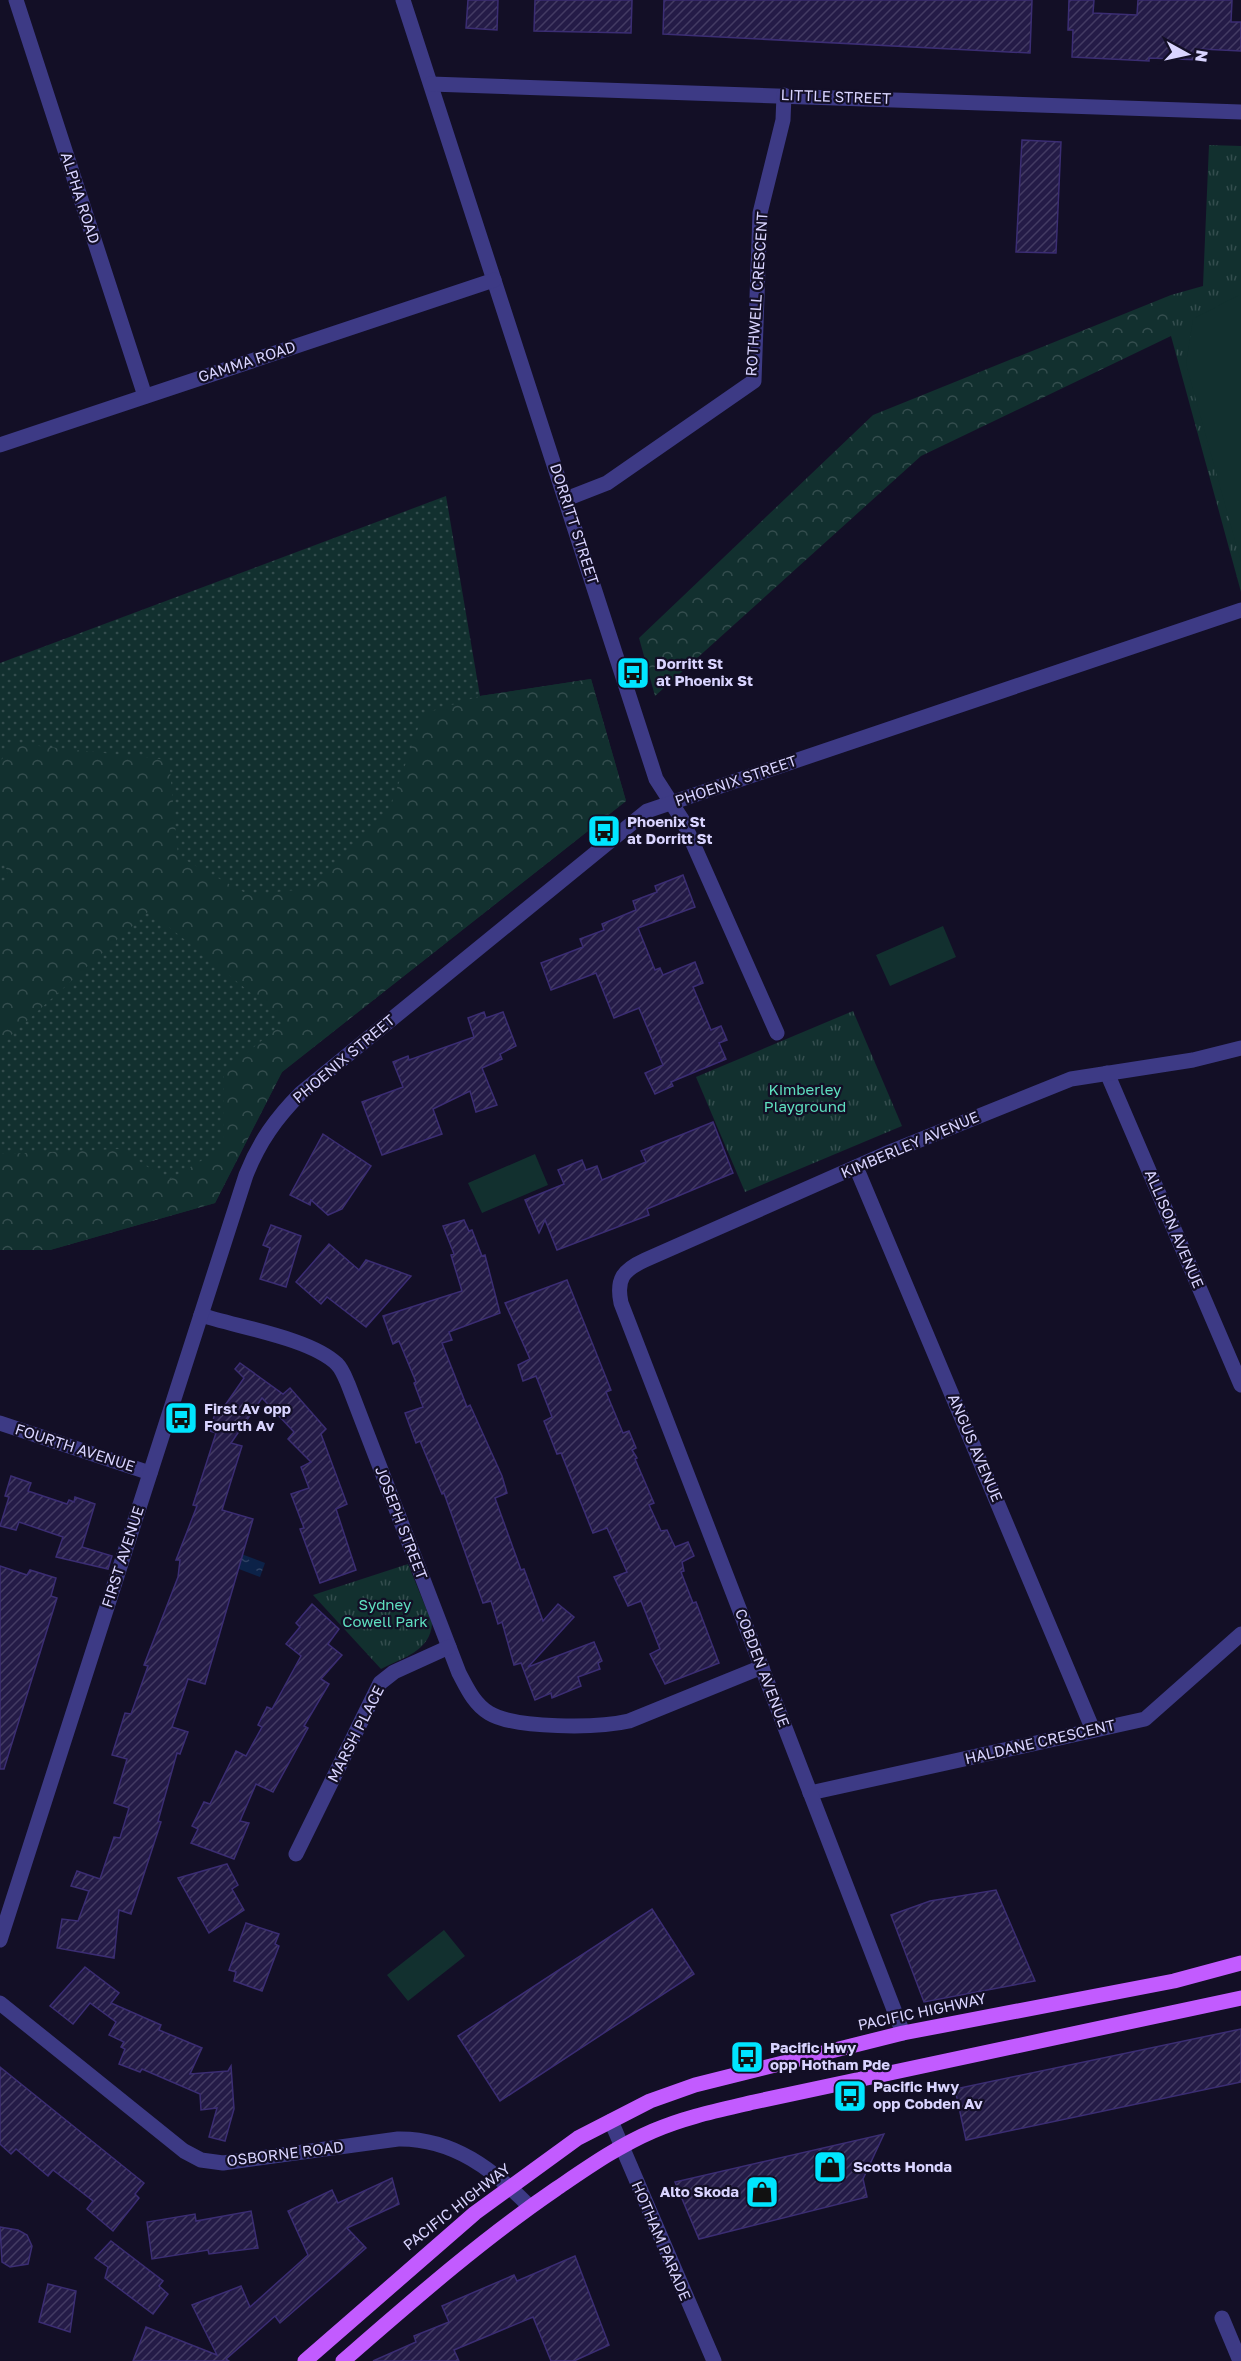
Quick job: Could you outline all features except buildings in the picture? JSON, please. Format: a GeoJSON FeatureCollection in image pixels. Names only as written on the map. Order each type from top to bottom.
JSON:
{"type":"FeatureCollection","features":[{"type":"Feature","properties":{"kind":"main road","name":"PACIFIC HIGHWAY"},"geometry":{"type":"LineString","coordinates":[[305,2361],[393,2282],[475,2213],[578,2138],[650,2101],[695,2085],[903,2033],[1174,1981],[1241,1962]]}},
{"type":"Feature","properties":{"kind":"main road"},"geometry":{"type":"LineString","coordinates":[[343,2361],[447,2270],[530,2207],[594,2162],[652,2131],[683,2119],[754,2102],[1241,1998]]}},
{"type":"Feature","properties":{"kind":"street","name":"ALPHA ROAD"},"geometry":{"type":"LineString","coordinates":[[16,0],[145,396]]}},
{"type":"Feature","properties":{"kind":"street","name":"DORRITT STREET"},"geometry":{"type":"LineString","coordinates":[[404,0],[650,764],[659,788],[683,821],[777,1033]]}},
{"type":"Feature","properties":{"kind":"street","name":"LITTLE STREET"},"geometry":{"type":"LineString","coordinates":[[431,84],[1241,112]]}},
{"type":"Feature","properties":{"kind":"street","name":"ROTHWELL CRESCENT"},"geometry":{"type":"LineString","coordinates":[[566,499],[606,483],[754,381],[760,213],[783,120],[784,95]]}},
{"type":"Feature","properties":{"kind":"street","name":"GAMMA ROAD"},"geometry":{"type":"LineString","coordinates":[[0,445],[494,280]]}},
{"type":"Feature","properties":{"kind":"street","name":"PHOENIX STREET"},"geometry":{"type":"LineString","coordinates":[[246,1174],[255,1150],[267,1131],[301,1093],[647,811],[1241,610]]}},
{"type":"Feature","properties":{"kind":"street","name":"KIMBERLEY AVENUE"},"geometry":{"type":"LineString","coordinates":[[621,1303],[620,1277],[627,1269],[856,1167],[1071,1079],[1193,1060],[1241,1048]]}},
{"type":"Feature","properties":{"kind":"street","name":"ALLISON AVENUE"},"geometry":{"type":"LineString","coordinates":[[1107,1073],[1241,1385]]}},
{"type":"Feature","properties":{"kind":"street","name":"ANGUS AVENUE"},"geometry":{"type":"LineString","coordinates":[[856,1167],[1093,1730]]}},
{"type":"Feature","properties":{"kind":"street","name":"FIRST AVENUE"},"geometry":{"type":"LineString","coordinates":[[0,1940],[246,1174]]}},
{"type":"Feature","properties":{"kind":"street","name":"COBDEN AVENUE"},"geometry":{"type":"LineString","coordinates":[[621,1303],[903,2033]]}},
{"type":"Feature","properties":{"kind":"street","name":"JOSEPH STREET"},"geometry":{"type":"LineString","coordinates":[[201,1315],[306,1345],[338,1365],[348,1384],[449,1647],[471,1697],[482,1708],[501,1719],[531,1723],[599,1726],[621,1723],[762,1667]]}},
{"type":"Feature","properties":{"kind":"street","name":"FOURTH AVENUE"},"geometry":{"type":"LineString","coordinates":[[0,1423],[150,1473]]}},
{"type":"Feature","properties":{"kind":"street","name":"HALDANE CRESCENT"},"geometry":{"type":"LineString","coordinates":[[810,1793],[1145,1719],[1241,1634]]}},
{"type":"Feature","properties":{"kind":"street","name":"MARSH PLACE"},"geometry":{"type":"LineString","coordinates":[[296,1854],[380,1683],[394,1672],[449,1647]]}},
{"type":"Feature","properties":{"kind":"street","name":"OSBORNE ROAD"},"geometry":{"type":"LineString","coordinates":[[0,2004],[158,2132],[201,2160],[223,2163],[412,2139],[426,2140],[471,2157],[511,2187],[530,2207]]}},
{"type":"Feature","properties":{"kind":"street","name":"HOTHAM PARADE"},"geometry":{"type":"LineString","coordinates":[[610,2121],[714,2361]]}},
{"type":"Feature","properties":{"kind":"street"},"geometry":{"type":"LineString","coordinates":[[1222,2318],[1240,2361]]}},
{"type":"Feature","properties":{"kind":"green space"},"geometry":{"type":"Polygon","coordinates":[[[1209,145],[1241,146],[1241,592],[1171,336],[1171,295],[1203,286],[1209,145]]]}},
{"type":"Feature","properties":{"kind":"green space"},"geometry":{"type":"Polygon","coordinates":[[[1241,294],[1241,562],[1186,364],[1193,319],[1241,294]]]}},
{"type":"Feature","properties":{"kind":"green space"},"geometry":{"type":"Polygon","coordinates":[[[1171,295],[1171,336],[921,456],[655,696],[639,638],[873,415],[1171,295]]]}},
{"type":"Feature","properties":{"kind":"green space"},"geometry":{"type":"Polygon","coordinates":[[[446,496],[480,696],[591,679],[626,801],[282,1072],[215,1203],[50,1250],[0,1250],[0,663],[446,496]]]}},
{"type":"Feature","properties":{"kind":"green space"},"geometry":{"type":"Polygon","coordinates":[[[591,679],[626,801],[282,1072],[215,1203],[50,1250],[0,1250],[0,1154],[120,1149],[168,1180],[223,1148],[224,1071],[286,1021],[149,911],[0,1045],[0,893],[8,871],[0,860],[0,763],[11,743],[169,760],[178,856],[249,895],[314,888],[389,811],[423,714],[480,696],[591,679]]]}},
{"type":"Feature","properties":{"kind":"green space"},"geometry":{"type":"Polygon","coordinates":[[[943,926],[956,957],[890,986],[876,955],[943,926]]]}},
{"type":"Feature","properties":{"kind":"green space","name":"Kimberley Playground"},"geometry":{"type":"Polygon","coordinates":[[[853,1011],[902,1126],[745,1192],[696,1077],[853,1011]]]}},
{"type":"Feature","properties":{"kind":"green space"},"geometry":{"type":"Polygon","coordinates":[[[535,1154],[548,1185],[482,1213],[468,1183],[535,1154]]]}},
{"type":"Feature","properties":{"kind":"green space","name":"Sydney Cowell Park"},"geometry":{"type":"Polygon","coordinates":[[[408,1564],[432,1623],[430,1633],[421,1647],[381,1669],[313,1595],[408,1564]]]}},
{"type":"Feature","properties":{"kind":"green space"},"geometry":{"type":"Polygon","coordinates":[[[444,1930],[465,1956],[408,2001],[387,1975],[444,1930]]]}},
{"type":"Feature","properties":{"kind":"water"},"geometry":{"type":"Polygon","coordinates":[[[236,1552],[265,1563],[260,1577],[231,1566],[236,1552]]]}},
{"type":"Feature","properties":{"kind":"place","name":"Dorritt St at Phoenix St"},"geometry":{"type":"Point","coordinates":[633,673]}},
{"type":"Feature","properties":{"kind":"place","name":"Phoenix St at Dorritt St"},"geometry":{"type":"Point","coordinates":[604,831]}},
{"type":"Feature","properties":{"kind":"place","name":"First Av opp Fourth Av"},"geometry":{"type":"Point","coordinates":[181,1418]}},
{"type":"Feature","properties":{"kind":"place","name":"Pacific Hwy opp Hotham Pde"},"geometry":{"type":"Point","coordinates":[747,2057]}},
{"type":"Feature","properties":{"kind":"place","name":"Pacific Hwy opp Cobden Av"},"geometry":{"type":"Point","coordinates":[850,2096]}},
{"type":"Feature","properties":{"kind":"place","name":"Scotts Honda"},"geometry":{"type":"Point","coordinates":[830,2167]}},
{"type":"Feature","properties":{"kind":"place","name":"Alto Skoda"},"geometry":{"type":"Point","coordinates":[762,2192]}}]}
